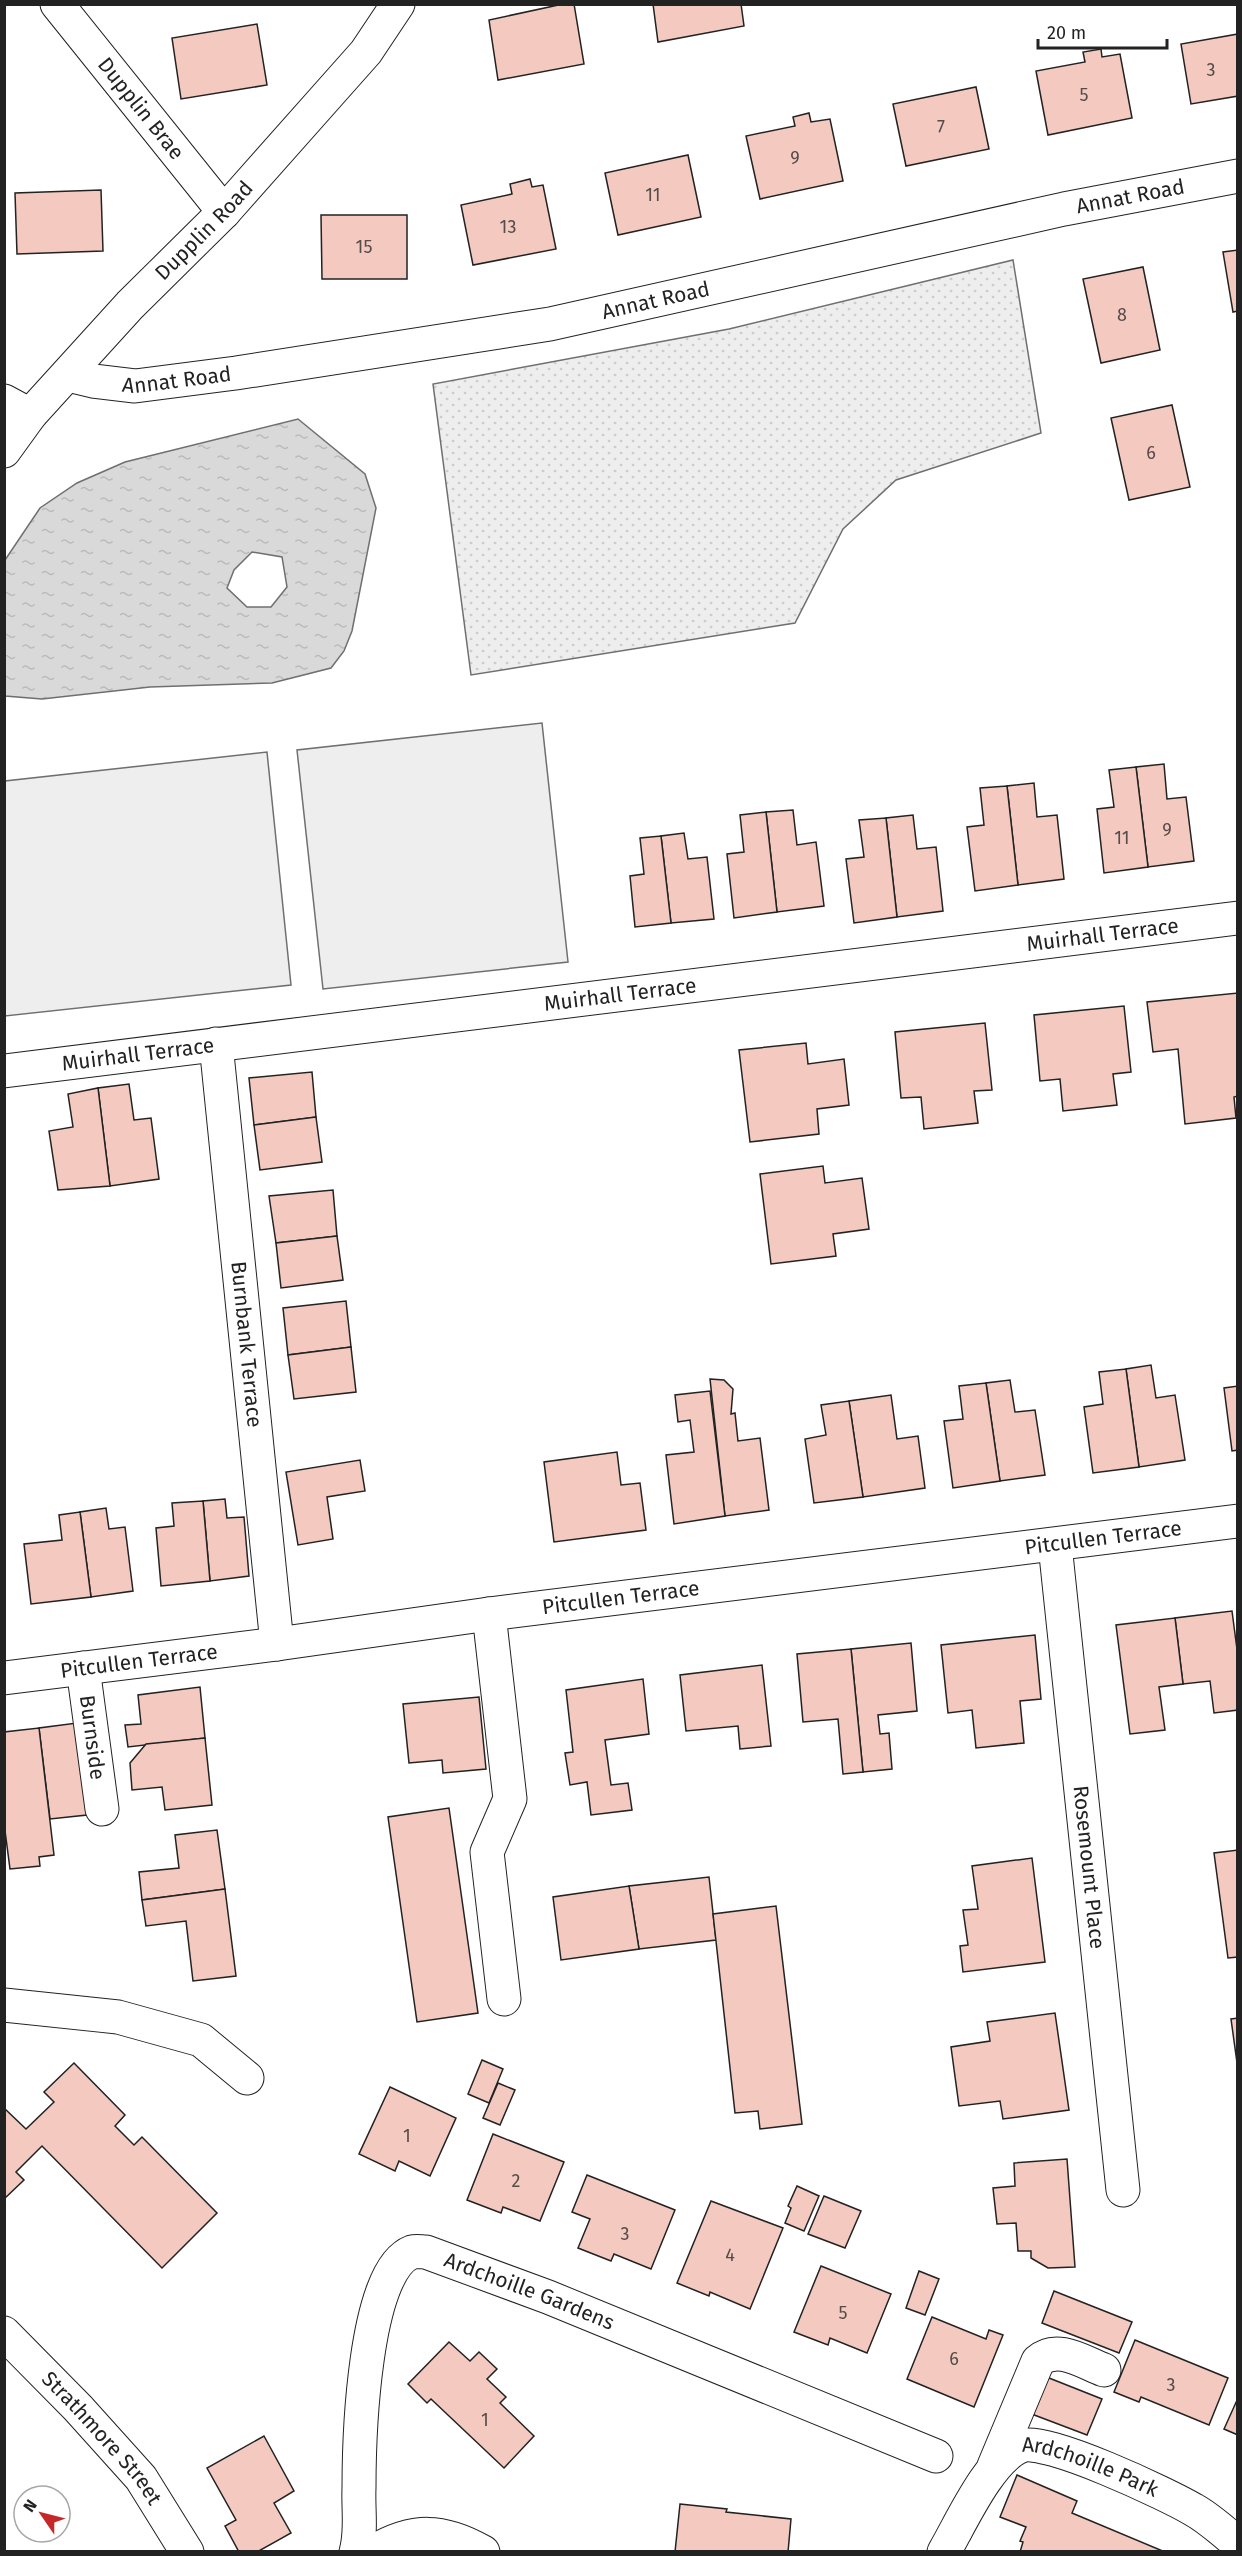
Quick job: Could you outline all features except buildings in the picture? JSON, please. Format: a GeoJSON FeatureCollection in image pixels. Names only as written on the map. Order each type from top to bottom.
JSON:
{"type":"FeatureCollection","features":[{"type":"Feature","properties":{"kind":"street","name":"Dupplin Brae"},"geometry":{"type":"LineString","coordinates":[[57,4],[224,212]]}},
{"type":"Feature","properties":{"kind":"street","name":"Dupplin Road"},"geometry":{"type":"LineString","coordinates":[[4,451],[17,408],[68,375],[130,305],[224,212],[366,52],[398,4]]}},
{"type":"Feature","properties":{"kind":"street","name":"Annat Road"},"geometry":{"type":"LineString","coordinates":[[68,375],[93,381],[135,386],[236,373],[550,324],[1064,209],[1238,176]]}},
{"type":"Feature","properties":{"kind":"street","name":"Muirhall Terrace"},"geometry":{"type":"LineString","coordinates":[[4,1071],[1238,918]]}},
{"type":"Feature","properties":{"kind":"street","name":"Burnbank Terrace"},"geometry":{"type":"LineString","coordinates":[[216,1044],[277,1644]]}},
{"type":"Feature","properties":{"kind":"street","name":"Pitcullen Terrace"},"geometry":{"type":"LineString","coordinates":[[4,1678],[277,1644],[489,1614],[1238,1521]]}},
{"type":"Feature","properties":{"kind":"street","name":"Rosemount Place"},"geometry":{"type":"LineString","coordinates":[[1055,1545],[1124,2190]]}},
{"type":"Feature","properties":{"kind":"street"},"geometry":{"type":"LineString","coordinates":[[489,1614],[510,1799],[487,1852],[504,1999]]}},
{"type":"Feature","properties":{"kind":"street","name":"Burnside"},"geometry":{"type":"LineString","coordinates":[[82,1668],[102,1809]]}},
{"type":"Feature","properties":{"kind":"street"},"geometry":{"type":"LineString","coordinates":[[4,2005],[118,2017],[201,2040],[247,2078]]}},
{"type":"Feature","properties":{"kind":"street","name":"Ardchoille Gardens"},"geometry":{"type":"LineString","coordinates":[[356,2552],[359,2541],[358,2486],[363,2394],[373,2321],[387,2282],[401,2261],[412,2252],[426,2252],[548,2297],[936,2456]]}},
{"type":"Feature","properties":{"kind":"street","name":"Strathmore Street"},"geometry":{"type":"LineString","coordinates":[[4,2333],[78,2408],[141,2478],[187,2552]]}},
{"type":"Feature","properties":{"kind":"street"},"geometry":{"type":"LineString","coordinates":[[991,2473],[1038,2361],[1053,2352],[1104,2370]]}},
{"type":"Feature","properties":{"kind":"street","name":"Ardchoille Park"},"geometry":{"type":"LineString","coordinates":[[944,2552],[991,2473],[1004,2457],[1022,2445],[1046,2446],[1111,2470],[1195,2510],[1238,2544]]}},
{"type":"Feature","properties":{"kind":"street"},"geometry":{"type":"LineString","coordinates":[[373,2552],[402,2537],[436,2533],[470,2544],[483,2552]]}},
{"type":"Feature","properties":{"kind":"shaded area"},"geometry":{"type":"Polygon","coordinates":[[[1013,260],[1041,433],[896,480],[843,529],[795,623],[471,675],[433,384],[729,329],[1013,260]]]}},
{"type":"Feature","properties":{"kind":"shaded area"},"geometry":{"type":"Polygon","coordinates":[[[542,723],[568,962],[323,989],[297,750],[542,723]]]}},
{"type":"Feature","properties":{"kind":"shaded area"},"geometry":{"type":"Polygon","coordinates":[[[267,752],[291,985],[5,1016],[5,781],[267,752]]]}},
{"type":"Feature","properties":{"kind":"water"},"geometry":{"type":"Polygon","coordinates":[[[298,419],[365,474],[376,508],[352,631],[344,651],[331,668],[272,683],[150,687],[42,699],[5,696],[5,560],[40,508],[77,483],[125,462],[298,419]],[[252,552],[234,570],[227,588],[247,607],[271,607],[287,587],[282,557],[252,552]]]}}]}
